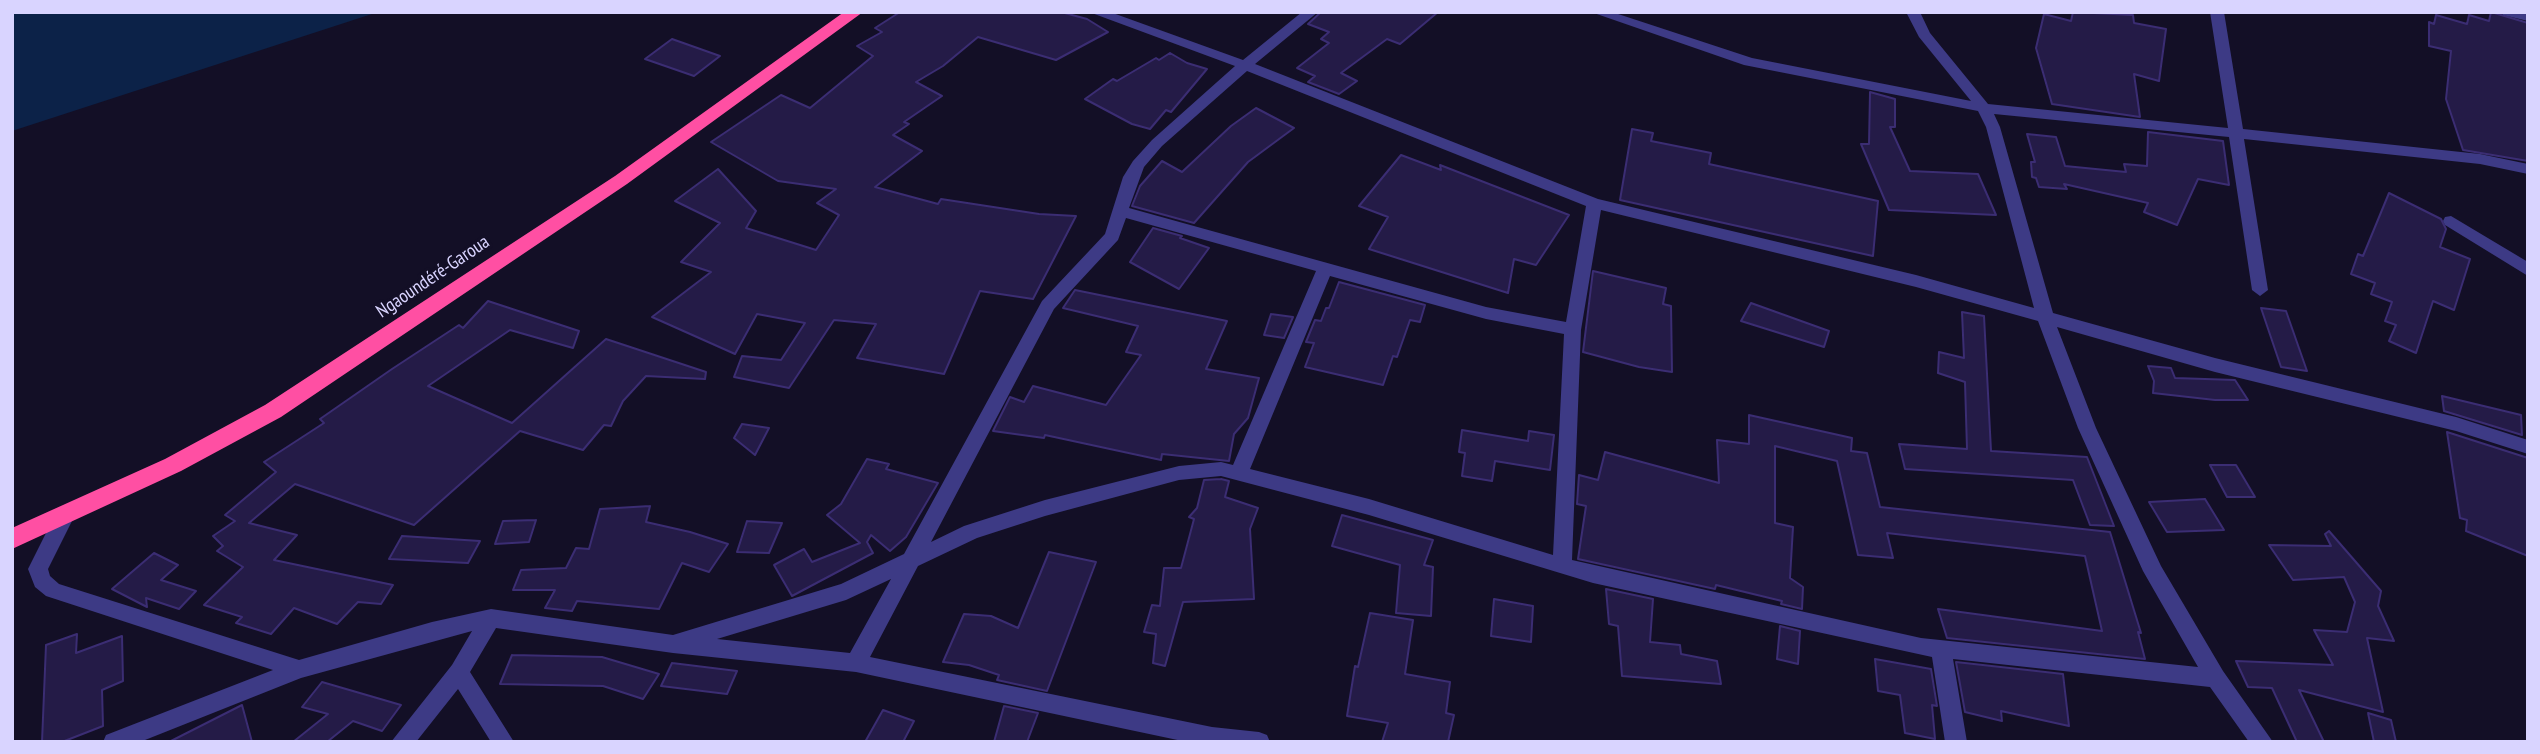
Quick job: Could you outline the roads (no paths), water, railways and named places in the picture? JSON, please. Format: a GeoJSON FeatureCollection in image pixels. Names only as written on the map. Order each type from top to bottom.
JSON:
{"type":"FeatureCollection","features":[{"type":"Feature","properties":{"kind":"highway","name":"Ngaoundéré-Garoua"},"geometry":{"type":"LineString","coordinates":[[12,540],[173,465],[273,411],[621,180],[855,12]]}},
{"type":"Feature","properties":{"kind":"street"},"geometry":{"type":"LineString","coordinates":[[1096,12],[1245,65],[1594,203],[1916,281],[2046,320],[2456,424],[2528,447]]}},
{"type":"Feature","properties":{"kind":"street"},"geometry":{"type":"LineString","coordinates":[[856,663],[1048,305],[1112,236],[1138,164],[1157,143],[1245,65],[1311,12]]}},
{"type":"Feature","properties":{"kind":"street"},"geometry":{"type":"LineString","coordinates":[[1598,12],[1749,62],[1984,108],[2468,157],[2528,169]]}},
{"type":"Feature","properties":{"kind":"street"},"geometry":{"type":"LineString","coordinates":[[1913,12],[1924,34],[1984,108],[1993,127],[2046,320],[2087,428],[2153,571],[2216,678],[2262,742]]}},
{"type":"Feature","properties":{"kind":"street"},"geometry":{"type":"LineString","coordinates":[[2217,12],[2260,290]]}},
{"type":"Feature","properties":{"kind":"street"},"geometry":{"type":"LineString","coordinates":[[2508,12],[2528,17]]}},
{"type":"Feature","properties":{"kind":"street"},"geometry":{"type":"LineString","coordinates":[[1562,564],[1573,330],[1594,203]]}},
{"type":"Feature","properties":{"kind":"street"},"geometry":{"type":"LineString","coordinates":[[1119,211],[1486,313],[1573,330]]}},
{"type":"Feature","properties":{"kind":"street"},"geometry":{"type":"LineString","coordinates":[[2451,221],[2528,270]]}},
{"type":"Feature","properties":{"kind":"street"},"geometry":{"type":"LineString","coordinates":[[1239,473],[1325,269]]}},
{"type":"Feature","properties":{"kind":"street"},"geometry":{"type":"LineString","coordinates":[[673,644],[846,591],[971,532],[1179,473],[1221,470],[1369,507],[1593,575],[1921,647],[2216,678]]}},
{"type":"Feature","properties":{"kind":"street"},"geometry":{"type":"LineString","coordinates":[[65,515],[38,569],[42,581],[53,590],[299,669]]}},
{"type":"Feature","properties":{"kind":"street"},"geometry":{"type":"LineString","coordinates":[[402,742],[459,672],[491,618]]}},
{"type":"Feature","properties":{"kind":"street"},"geometry":{"type":"LineString","coordinates":[[114,742],[299,669],[432,631],[491,618],[673,644],[856,663],[1212,737],[1259,742]]}},
{"type":"Feature","properties":{"kind":"street"},"geometry":{"type":"LineString","coordinates":[[1941,649],[1956,742]]}},
{"type":"Feature","properties":{"kind":"street"},"geometry":{"type":"LineString","coordinates":[[459,672],[503,742]]}},
{"type":"Feature","properties":{"kind":"water"},"geometry":{"type":"Polygon","coordinates":[[[12,12],[378,12],[12,131],[12,12]]]}}]}
